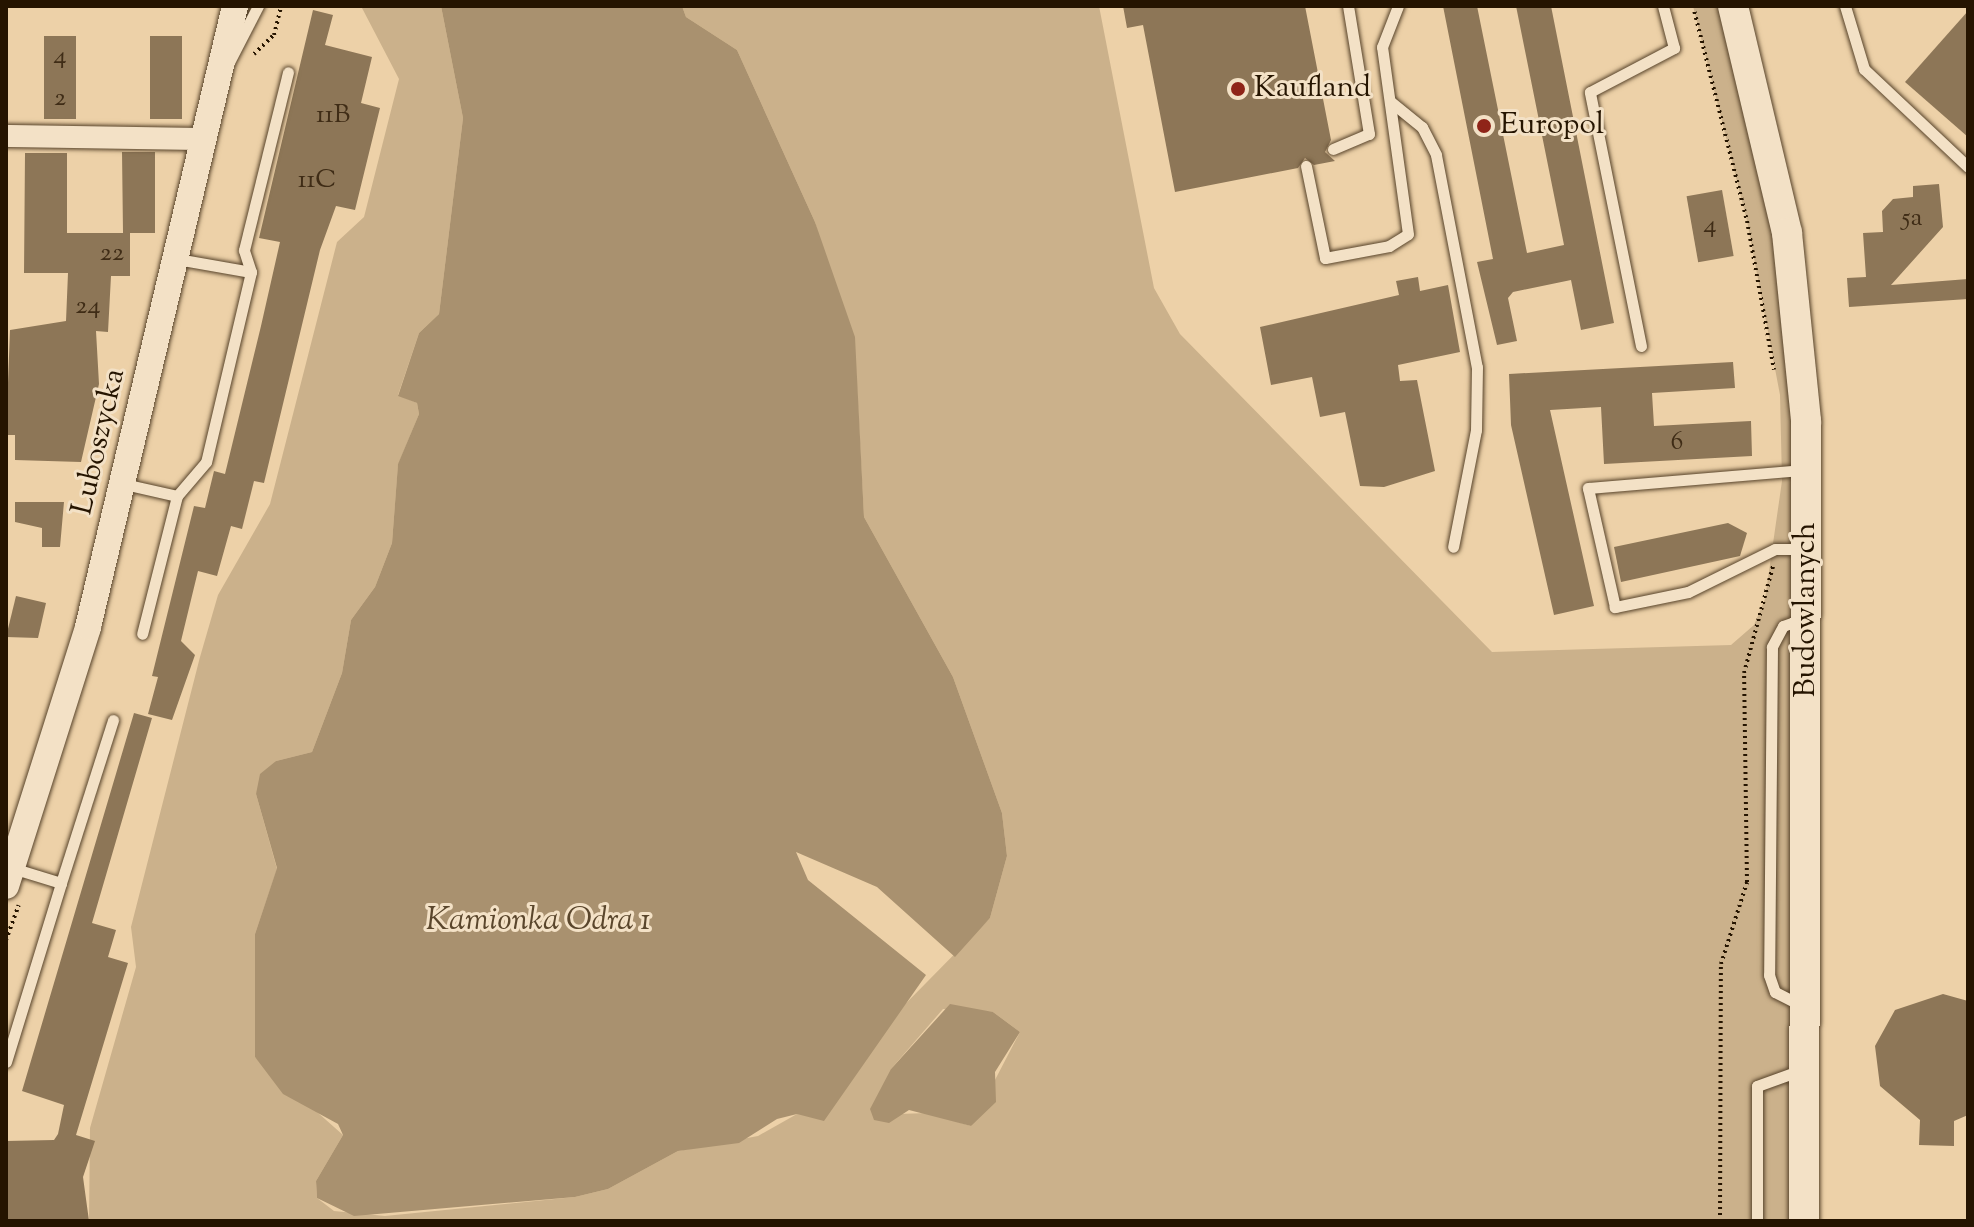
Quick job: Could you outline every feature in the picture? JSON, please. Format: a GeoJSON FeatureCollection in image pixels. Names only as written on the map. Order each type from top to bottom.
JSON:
{"type":"FeatureCollection","features":[{"type":"Feature","properties":{"kind":"main road","name":"Budowlanych"},"geometry":{"type":"LineString","coordinates":[[1733,6],[1791,259],[1807,470],[1804,1221]]}},
{"type":"Feature","properties":{"kind":"street","name":"Luboszycka"},"geometry":{"type":"LineString","coordinates":[[9,877],[88,627],[235,6]]}},
{"type":"Feature","properties":{"kind":"street"},"geometry":{"type":"LineString","coordinates":[[6,136],[204,139]]}},
{"type":"Feature","properties":{"kind":"lane"},"geometry":{"type":"LineString","coordinates":[[219,76],[243,47],[258,6]]}},
{"type":"Feature","properties":{"kind":"lane"},"geometry":{"type":"LineString","coordinates":[[1333,149],[1369,134],[1348,6]]}},
{"type":"Feature","properties":{"kind":"lane"},"geometry":{"type":"LineString","coordinates":[[1306,166],[1325,258],[1389,246],[1408,234],[1411,223],[1382,47],[1398,6]]}},
{"type":"Feature","properties":{"kind":"lane"},"geometry":{"type":"LineString","coordinates":[[1641,346],[1590,92],[1674,48],[1663,6]]}},
{"type":"Feature","properties":{"kind":"lane"},"geometry":{"type":"LineString","coordinates":[[1845,6],[1864,69],[1968,167]]}},
{"type":"Feature","properties":{"kind":"lane"},"geometry":{"type":"LineString","coordinates":[[142,634],[177,496],[206,462],[251,272],[244,250],[288,72]]}},
{"type":"Feature","properties":{"kind":"lane"},"geometry":{"type":"LineString","coordinates":[[1391,102],[1422,127],[1436,155],[1477,367],[1476,430],[1453,547]]}},
{"type":"Feature","properties":{"kind":"lane"},"geometry":{"type":"LineString","coordinates":[[175,258],[251,272]]}},
{"type":"Feature","properties":{"kind":"lane"},"geometry":{"type":"LineString","coordinates":[[1807,470],[1588,488],[1615,607],[1688,592],[1775,549],[1808,549]]}},
{"type":"Feature","properties":{"kind":"lane"},"geometry":{"type":"LineString","coordinates":[[124,484],[177,496]]}},
{"type":"Feature","properties":{"kind":"lane"},"geometry":{"type":"LineString","coordinates":[[6,1062],[113,720]]}},
{"type":"Feature","properties":{"kind":"lane"},"geometry":{"type":"LineString","coordinates":[[9,877],[61,883]]}},
{"type":"Feature","properties":{"kind":"lane"},"geometry":{"type":"LineString","coordinates":[[1757,1221],[1757,1086],[1776,1073],[1805,1069]]}},
{"type":"Feature","properties":{"kind":"path"},"geometry":{"type":"LineString","coordinates":[[258,48],[274,35],[281,6]]}},
{"type":"Feature","properties":{"kind":"path"},"geometry":{"type":"LineString","coordinates":[[1693,6],[1747,221],[1776,378]]}},
{"type":"Feature","properties":{"kind":"path"},"geometry":{"type":"LineString","coordinates":[[1720,1221],[1721,964],[1747,882],[1744,673],[1775,549]]}},
{"type":"Feature","properties":{"kind":"shaded area"},"geometry":{"type":"Polygon","coordinates":[[[353,6],[441,6],[463,118],[439,314],[419,333],[398,395],[417,403],[419,414],[398,465],[392,543],[375,587],[351,620],[342,673],[312,752],[276,761],[256,794],[277,869],[255,934],[255,1057],[343,1135],[316,1181],[317,1198],[334,1211],[385,1216],[575,1197],[608,1189],[678,1151],[758,1136],[797,1114],[990,918],[1007,856],[1002,813],[953,677],[864,517],[856,369],[815,222],[737,50],[686,17],[682,6],[1099,6],[1154,288],[1180,334],[1492,652],[1731,645],[1754,625],[1765,599],[1782,481],[1780,395],[1747,221],[1693,6],[1732,6],[1793,272],[1804,1221],[89,1221],[90,1128],[136,967],[131,927],[200,657],[218,595],[270,504],[337,242],[364,217],[399,79],[362,8],[353,6]],[[943,1009],[891,1069],[898,1114],[928,1113],[971,1126],[1020,1032],[993,1012],[943,1009]]]}},
{"type":"Feature","properties":{"kind":"water","name":"Kamionka Odra 1"},"geometry":{"type":"Polygon","coordinates":[[[441,6],[682,6],[686,17],[737,50],[815,222],[855,337],[864,517],[953,677],[1002,813],[1007,856],[990,918],[955,957],[877,887],[796,852],[808,880],[926,975],[824,1121],[797,1114],[777,1119],[739,1143],[678,1151],[608,1189],[575,1197],[354,1216],[317,1198],[316,1181],[343,1135],[338,1124],[283,1094],[255,1057],[255,934],[277,868],[256,794],[260,774],[276,761],[312,752],[342,673],[351,620],[375,587],[392,543],[398,464],[419,414],[417,403],[398,396],[419,333],[439,314],[463,118],[441,6]]]}},
{"type":"Feature","properties":{"kind":"water"},"geometry":{"type":"Polygon","coordinates":[[[950,1004],[993,1012],[1020,1032],[995,1072],[996,1102],[971,1126],[909,1110],[889,1123],[874,1120],[870,1109],[891,1069],[950,1004]]]}},
{"type":"Feature","properties":{"kind":"building","name":"Kaufland"},"geometry":{"type":"Polygon","coordinates":[[[1123,6],[1305,6],[1331,140],[1325,152],[1335,161],[1314,165],[1305,158],[1298,168],[1175,192],[1143,25],[1127,28],[1123,6]]]}},
{"type":"Feature","properties":{"kind":"building"},"geometry":{"type":"Polygon","coordinates":[[[1443,6],[1477,6],[1527,253],[1564,245],[1516,6],[1551,6],[1614,323],[1581,330],[1571,280],[1513,292],[1508,298],[1517,341],[1497,345],[1477,262],[1493,259],[1443,6]]]}},
{"type":"Feature","properties":{"kind":"building"},"geometry":{"type":"Polygon","coordinates":[[[313,10],[333,15],[325,45],[372,57],[361,103],[380,108],[355,210],[336,206],[320,250],[264,483],[254,481],[242,529],[231,526],[217,576],[198,571],[181,641],[195,655],[172,720],[148,714],[158,677],[152,676],[194,506],[205,508],[214,471],[225,474],[261,326],[280,242],[259,238],[313,10]]]}},
{"type":"Feature","properties":{"kind":"building"},"geometry":{"type":"Polygon","coordinates":[[[1968,11],[1968,137],[1905,82],[1968,11]]]}},
{"type":"Feature","properties":{"kind":"building"},"geometry":{"type":"Polygon","coordinates":[[[44,36],[76,36],[76,119],[44,119],[44,36]]]}},
{"type":"Feature","properties":{"kind":"building"},"geometry":{"type":"Polygon","coordinates":[[[150,36],[182,36],[182,119],[150,119],[150,36]]]}},
{"type":"Feature","properties":{"kind":"building"},"geometry":{"type":"Polygon","coordinates":[[[122,152],[155,152],[155,233],[130,233],[130,276],[111,276],[108,332],[96,331],[99,384],[81,462],[15,460],[15,435],[6,435],[10,330],[66,321],[68,273],[24,273],[25,153],[67,153],[67,233],[123,233],[122,152]]]}},
{"type":"Feature","properties":{"kind":"building"},"geometry":{"type":"Polygon","coordinates":[[[1939,184],[1943,227],[1891,285],[1968,279],[1968,299],[1849,307],[1847,278],[1866,277],[1863,233],[1883,232],[1882,211],[1893,199],[1913,197],[1913,186],[1939,184]]]}},
{"type":"Feature","properties":{"kind":"building"},"geometry":{"type":"Polygon","coordinates":[[[1722,190],[1734,256],[1698,262],[1687,196],[1722,190]]]}},
{"type":"Feature","properties":{"kind":"building"},"geometry":{"type":"Polygon","coordinates":[[[1418,277],[1420,291],[1448,285],[1460,352],[1398,365],[1400,381],[1417,380],[1435,471],[1384,487],[1360,486],[1345,412],[1320,417],[1312,377],[1271,385],[1260,327],[1399,295],[1396,281],[1418,277]]]}},
{"type":"Feature","properties":{"kind":"building"},"geometry":{"type":"Polygon","coordinates":[[[1733,362],[1735,388],[1652,393],[1654,426],[1751,421],[1752,456],[1604,464],[1601,407],[1550,410],[1594,606],[1554,615],[1511,425],[1509,374],[1733,362]]]}},
{"type":"Feature","properties":{"kind":"building"},"geometry":{"type":"Polygon","coordinates":[[[15,502],[64,502],[60,547],[42,547],[42,528],[15,522],[15,502]]]}},
{"type":"Feature","properties":{"kind":"building"},"geometry":{"type":"Polygon","coordinates":[[[1728,523],[1747,533],[1740,556],[1621,582],[1614,547],[1728,523]]]}},
{"type":"Feature","properties":{"kind":"building"},"geometry":{"type":"Polygon","coordinates":[[[16,596],[46,603],[38,638],[6,637],[16,596]]]}},
{"type":"Feature","properties":{"kind":"building"},"geometry":{"type":"Polygon","coordinates":[[[134,713],[152,718],[92,923],[116,930],[108,957],[128,963],[76,1135],[95,1141],[83,1177],[89,1221],[6,1221],[6,1141],[54,1140],[58,1134],[64,1105],[22,1091],[134,713]]]}},
{"type":"Feature","properties":{"kind":"building"},"geometry":{"type":"Polygon","coordinates":[[[1943,994],[1968,1001],[1968,1115],[1954,1121],[1954,1146],[1919,1145],[1920,1120],[1880,1086],[1875,1046],[1895,1010],[1943,994]]]}},
{"type":"Feature","properties":{"kind":"place","name":"Kaufland"},"geometry":{"type":"Point","coordinates":[1238,89]}},
{"type":"Feature","properties":{"kind":"place","name":"Europol"},"geometry":{"type":"Point","coordinates":[1484,126]}}]}
